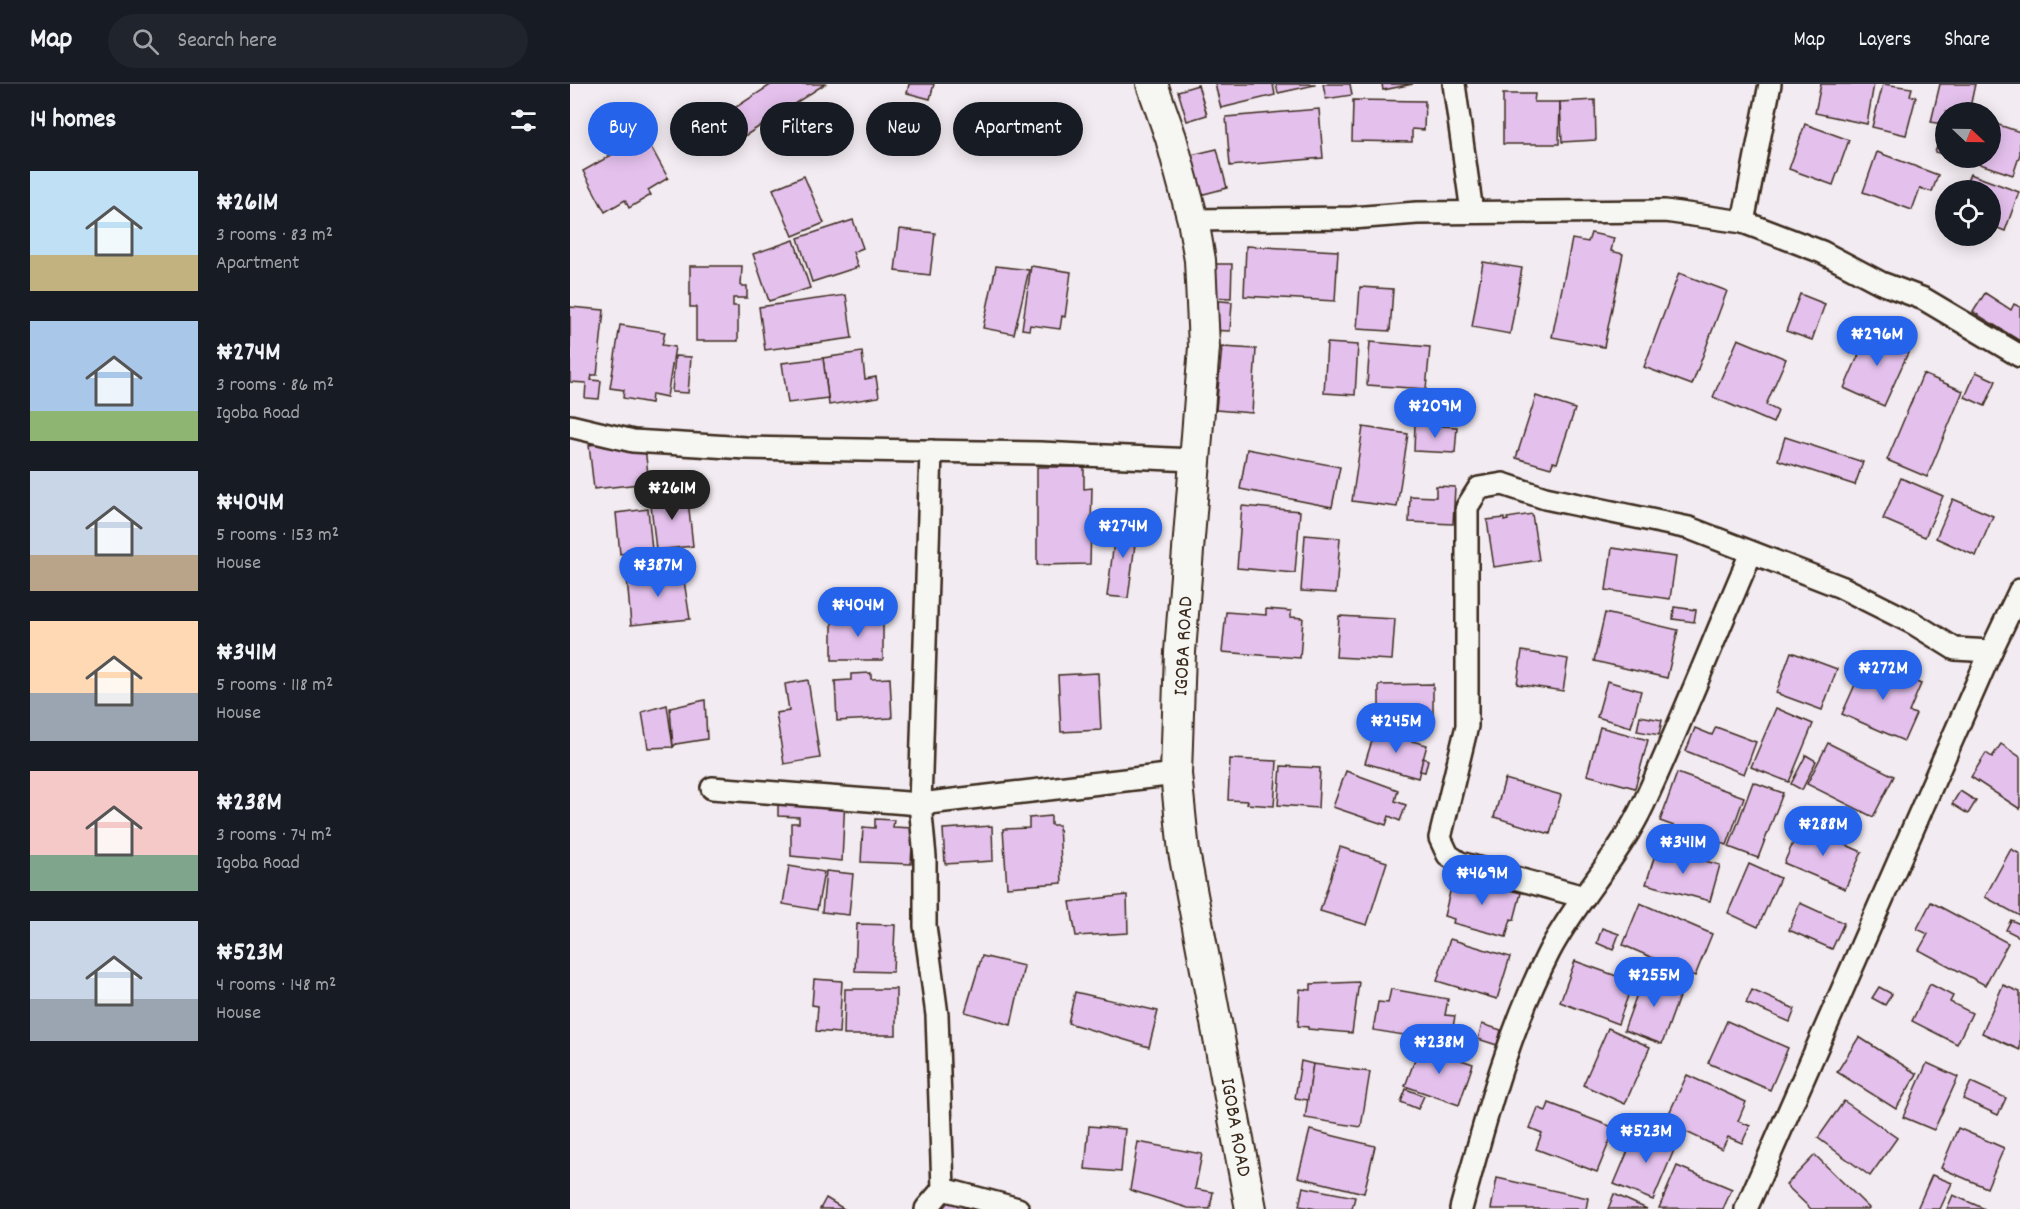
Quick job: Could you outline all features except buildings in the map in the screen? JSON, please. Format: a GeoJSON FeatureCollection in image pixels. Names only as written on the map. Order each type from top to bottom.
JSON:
{"type":"FeatureCollection","features":[{"type":"Feature","properties":{"kind":"street","name":"IGOBA ROAD"},"geometry":{"type":"LineString","coordinates":[[1152,84],[1171,138],[1193,220],[1200,260],[1204,347],[1193,460],[1180,651],[1176,774],[1184,852],[1254,1208]]}},
{"type":"Feature","properties":{"kind":"street"},"geometry":{"type":"LineString","coordinates":[[1454,84],[1472,212]]}},
{"type":"Feature","properties":{"kind":"street"},"geometry":{"type":"LineString","coordinates":[[1743,222],[1770,84]]}},
{"type":"Feature","properties":{"kind":"street"},"geometry":{"type":"LineString","coordinates":[[1193,220],[1352,218],[1417,213],[1665,211],[1743,222],[1822,252],[1881,283],[1924,299],[2020,356]]}},
{"type":"Feature","properties":{"kind":"street"},"geometry":{"type":"LineString","coordinates":[[570,426],[633,441],[746,448],[930,451],[1193,460]]}},
{"type":"Feature","properties":{"kind":"street"},"geometry":{"type":"LineString","coordinates":[[926,1209],[943,1188],[937,1015],[925,926],[925,857],[921,804],[930,451]]}},
{"type":"Feature","properties":{"kind":"street"},"geometry":{"type":"LineString","coordinates":[[1584,897],[1460,863],[1448,855],[1440,838],[1467,726],[1467,507],[1479,488],[1503,484],[1545,498],[1689,528],[1841,587],[1913,623],[1955,649],[1992,651]]}},
{"type":"Feature","properties":{"kind":"street"},"geometry":{"type":"LineString","coordinates":[[1461,1209],[1494,1087],[1520,1012],[1551,950],[1644,804],[1751,553]]}},
{"type":"Feature","properties":{"kind":"street"},"geometry":{"type":"LineString","coordinates":[[1746,1209],[2020,590]]}},
{"type":"Feature","properties":{"kind":"street"},"geometry":{"type":"LineString","coordinates":[[712,788],[921,804],[1176,774]]}},
{"type":"Feature","properties":{"kind":"street"},"geometry":{"type":"LineString","coordinates":[[943,1188],[1018,1209]]}}]}
